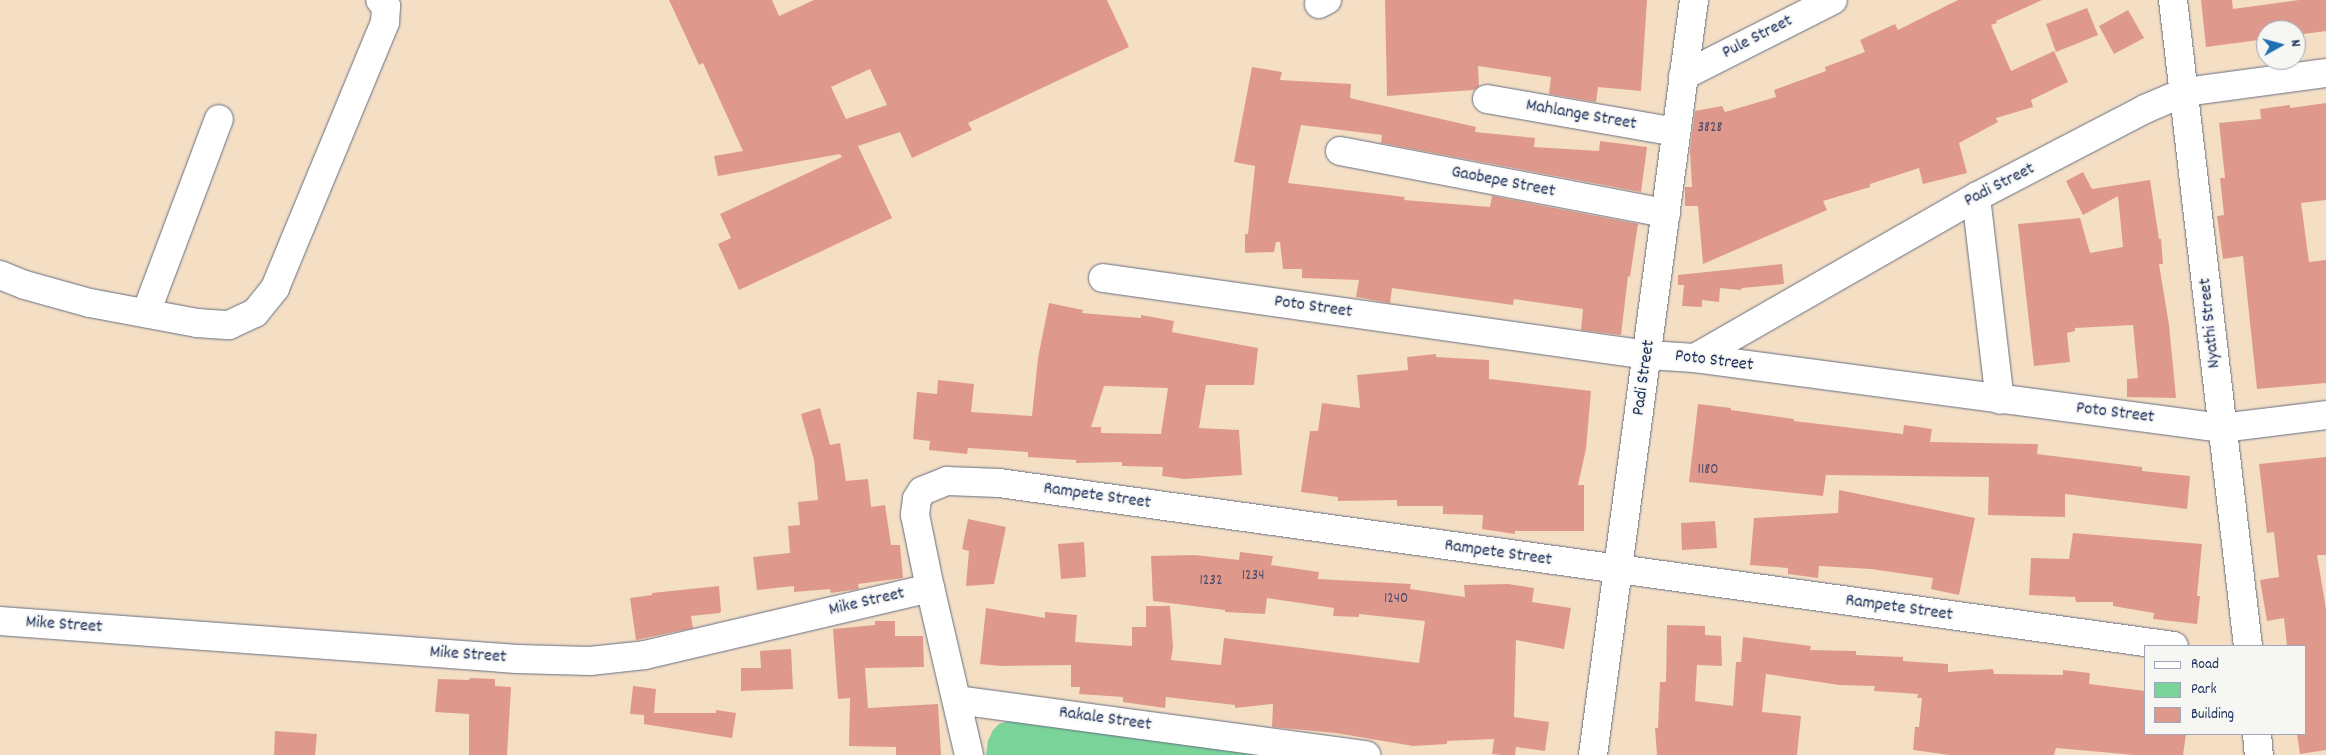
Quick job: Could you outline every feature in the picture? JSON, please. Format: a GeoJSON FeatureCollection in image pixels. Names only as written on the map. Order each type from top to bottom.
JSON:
{"type":"FeatureCollection","features":[{"type":"Feature","properties":{"kind":"street"},"geometry":{"type":"LineString","coordinates":[[0,274],[25,285],[90,303],[197,323],[229,325],[254,313],[274,288],[385,22],[386,6],[380,0]]}},
{"type":"Feature","properties":{"kind":"street","name":"Padi Street"},"geometry":{"type":"LineString","coordinates":[[1593,755],[1694,0]]}},
{"type":"Feature","properties":{"kind":"street","name":"Pule Street"},"geometry":{"type":"LineString","coordinates":[[1683,76],[1833,0]]}},
{"type":"Feature","properties":{"kind":"street","name":"Nyathi Street"},"geometry":{"type":"LineString","coordinates":[[2173,0],[2248,645]]}},
{"type":"Feature","properties":{"kind":"street","name":"Padi Street"},"geometry":{"type":"LineString","coordinates":[[1695,358],[1976,197],[2145,109],[2185,92],[2326,73]]}},
{"type":"Feature","properties":{"kind":"street","name":"Mahlange Street"},"geometry":{"type":"LineString","coordinates":[[1487,99],[1676,132]]}},
{"type":"Feature","properties":{"kind":"street"},"geometry":{"type":"LineString","coordinates":[[146,313],[219,119]]}},
{"type":"Feature","properties":{"kind":"street","name":"Gaobepe Street"},"geometry":{"type":"LineString","coordinates":[[1340,151],[1666,213]]}},
{"type":"Feature","properties":{"kind":"street"},"geometry":{"type":"LineString","coordinates":[[1976,197],[2000,400]]}},
{"type":"Feature","properties":{"kind":"street","name":"Poto Street"},"geometry":{"type":"LineString","coordinates":[[1103,278],[1648,355],[1695,358],[2222,428],[2326,415]]}},
{"type":"Feature","properties":{"kind":"street","name":"Rampete Street"},"geometry":{"type":"LineString","coordinates":[[930,588],[915,514],[917,499],[926,489],[947,481],[999,484],[2167,645]]}},
{"type":"Feature","properties":{"kind":"street"},"geometry":{"type":"LineString","coordinates":[[930,588],[969,755]]}},
{"type":"Feature","properties":{"kind":"street","name":"Mike Street"},"geometry":{"type":"LineString","coordinates":[[0,622],[517,659],[590,661],[645,655],[930,588]]}},
{"type":"Feature","properties":{"kind":"street","name":"Rakale Street"},"geometry":{"type":"LineString","coordinates":[[957,700],[1366,755]]}},
{"type":"Feature","properties":{"kind":"street"},"geometry":{"type":"LineString","coordinates":[[2257,735],[2260,755]]}},
{"type":"Feature","properties":{"kind":"green space"},"geometry":{"type":"Polygon","coordinates":[[[1008,721],[1260,755],[986,755],[988,741],[993,730],[999,724],[1008,721]]]}},
{"type":"Feature","properties":{"kind":"building"},"geometry":{"type":"Polygon","coordinates":[[[669,0],[772,0],[779,16],[814,0],[1107,0],[1129,47],[968,123],[972,130],[912,158],[900,132],[858,146],[892,218],[739,290],[718,244],[731,238],[720,214],[842,157],[840,154],[718,176],[714,156],[743,151],[703,63],[699,65],[669,0]],[[870,69],[831,87],[846,119],[887,105],[870,69]]]}},
{"type":"Feature","properties":{"kind":"building"},"geometry":{"type":"Polygon","coordinates":[[[1385,0],[1647,0],[1641,91],[1598,87],[1596,102],[1549,94],[1551,77],[1478,66],[1479,86],[1474,90],[1387,96],[1385,0]]]}},
{"type":"Feature","properties":{"kind":"building"},"geometry":{"type":"Polygon","coordinates":[[[1958,0],[2042,0],[1991,25],[2011,71],[2054,51],[2068,82],[2031,100],[2033,107],[1996,118],[1998,122],[1959,143],[1967,173],[1923,184],[1919,168],[1870,184],[1870,187],[1823,201],[1827,210],[1703,264],[1698,206],[1685,206],[1685,187],[1692,187],[1690,151],[1695,111],[1722,106],[1725,112],[1776,97],[1774,90],[1826,71],[1825,67],[1865,52],[1860,40],[1895,24],[1898,30],[1958,0]]]}},
{"type":"Feature","properties":{"kind":"building"},"geometry":{"type":"Polygon","coordinates":[[[2201,0],[2232,0],[2233,9],[2299,0],[2326,0],[2326,31],[2306,34],[2306,20],[2256,20],[2256,40],[2206,47],[2201,0]]]}},
{"type":"Feature","properties":{"kind":"building"},"geometry":{"type":"Polygon","coordinates":[[[2087,8],[2098,35],[2056,52],[2046,24],[2087,8]]]}},
{"type":"Feature","properties":{"kind":"building"},"geometry":{"type":"Polygon","coordinates":[[[2128,10],[2144,38],[2114,54],[2099,26],[2128,10]]]}},
{"type":"Feature","properties":{"kind":"building"},"geometry":{"type":"Polygon","coordinates":[[[1252,67],[1282,72],[1280,80],[1351,84],[1350,98],[1476,127],[1475,132],[1535,138],[1534,147],[1599,151],[1600,141],[1647,147],[1641,192],[1381,143],[1382,135],[1301,125],[1288,183],[1405,197],[1404,200],[1490,207],[1492,196],[1638,224],[1630,277],[1628,276],[1621,335],[1581,330],[1583,309],[1514,299],[1513,305],[1392,288],[1390,303],[1356,297],[1359,280],[1302,278],[1302,269],[1283,269],[1280,242],[1276,242],[1274,252],[1245,253],[1245,234],[1248,234],[1255,166],[1234,162],[1252,67]]]}},
{"type":"Feature","properties":{"kind":"building"},"geometry":{"type":"Polygon","coordinates":[[[2326,103],[2326,200],[2301,203],[2309,262],[2326,260],[2326,383],[2257,389],[2243,256],[2223,259],[2217,216],[2224,215],[2220,178],[2225,178],[2219,123],[2261,119],[2260,109],[2290,105],[2290,108],[2326,103]]]}},
{"type":"Feature","properties":{"kind":"building"},"geometry":{"type":"Polygon","coordinates":[[[2083,172],[2092,189],[2150,180],[2159,239],[2161,239],[2163,264],[2159,264],[2169,325],[2176,398],[2127,397],[2127,379],[2138,378],[2133,325],[2075,328],[2075,331],[2067,333],[2070,362],[2034,366],[2018,224],[2080,218],[2090,253],[2123,247],[2118,196],[2083,215],[2066,181],[2083,172]]]}},
{"type":"Feature","properties":{"kind":"building"},"geometry":{"type":"Polygon","coordinates":[[[1782,264],[1784,284],[1742,288],[1741,290],[1720,288],[1719,302],[1702,300],[1702,307],[1682,306],[1684,285],[1678,285],[1678,275],[1782,264]]]}},
{"type":"Feature","properties":{"kind":"building"},"geometry":{"type":"Polygon","coordinates":[[[1049,303],[1083,310],[1082,313],[1141,318],[1141,315],[1174,321],[1172,332],[1258,348],[1254,385],[1206,385],[1199,428],[1239,430],[1242,475],[1184,479],[1162,476],[1163,467],[1122,466],[1122,462],[1076,463],[1076,460],[1028,457],[1028,452],[968,448],[967,454],[929,450],[930,441],[913,439],[917,392],[937,394],[938,380],[974,384],[971,412],[1032,416],[1038,358],[1049,303]],[[1104,386],[1091,427],[1101,427],[1101,433],[1161,434],[1168,388],[1104,386]]]}},
{"type":"Feature","properties":{"kind":"building"},"geometry":{"type":"Polygon","coordinates":[[[1436,354],[1436,357],[1489,360],[1489,379],[1591,391],[1586,449],[1578,485],[1584,485],[1584,531],[1515,531],[1515,534],[1482,529],[1483,515],[1443,514],[1443,506],[1397,506],[1397,500],[1338,501],[1338,497],[1301,492],[1310,431],[1318,431],[1322,403],[1360,408],[1357,375],[1408,370],[1407,357],[1436,354]]]}},
{"type":"Feature","properties":{"kind":"building"},"geometry":{"type":"Polygon","coordinates":[[[1698,404],[1794,419],[1794,421],[1903,434],[1904,425],[1932,429],[1930,442],[2038,444],[2037,454],[2142,467],[2142,471],[2190,476],[2187,509],[2065,494],[2065,517],[1988,515],[1989,477],[1826,475],[1823,496],[1689,482],[1698,404]]]}},
{"type":"Feature","properties":{"kind":"building"},"geometry":{"type":"Polygon","coordinates":[[[820,408],[830,445],[840,443],[846,481],[868,479],[871,507],[885,505],[891,545],[900,545],[903,578],[858,584],[859,589],[831,593],[830,589],[794,592],[794,586],[757,590],[753,557],[790,553],[788,526],[800,525],[798,502],[818,500],[814,460],[801,414],[820,408]]]}},
{"type":"Feature","properties":{"kind":"building"},"geometry":{"type":"Polygon","coordinates":[[[2326,457],[2326,555],[2317,555],[2326,609],[2326,750],[2300,754],[2297,735],[2306,735],[2306,645],[2287,645],[2284,618],[2267,621],[2260,580],[2279,577],[2274,532],[2267,533],[2259,464],[2326,457]]]}},
{"type":"Feature","properties":{"kind":"building"},"geometry":{"type":"Polygon","coordinates":[[[1839,490],[1975,518],[1959,595],[1931,589],[1933,578],[1871,569],[1819,566],[1818,578],[1788,574],[1788,568],[1750,565],[1754,518],[1838,513],[1839,490]]]}},
{"type":"Feature","properties":{"kind":"building"},"geometry":{"type":"Polygon","coordinates":[[[968,519],[1006,527],[994,584],[966,586],[969,551],[962,549],[968,519]]]}},
{"type":"Feature","properties":{"kind":"building"},"geometry":{"type":"Polygon","coordinates":[[[1715,521],[1717,548],[1682,550],[1681,523],[1715,521]]]}},
{"type":"Feature","properties":{"kind":"building"},"geometry":{"type":"Polygon","coordinates":[[[2073,533],[2202,544],[2197,596],[2200,596],[2197,624],[2153,619],[2154,613],[2113,606],[2113,602],[2076,602],[2075,597],[2029,595],[2031,558],[2069,559],[2073,533]]]}},
{"type":"Feature","properties":{"kind":"building"},"geometry":{"type":"Polygon","coordinates":[[[1084,542],[1086,577],[1061,579],[1058,544],[1084,542]]]}},
{"type":"Feature","properties":{"kind":"building"},"geometry":{"type":"Polygon","coordinates":[[[1240,552],[1273,556],[1271,565],[1319,572],[1318,579],[1411,584],[1410,589],[1465,597],[1464,585],[1508,584],[1534,588],[1532,602],[1571,608],[1564,649],[1516,640],[1514,717],[1549,722],[1545,751],[1516,747],[1515,755],[1502,755],[1492,754],[1494,739],[1447,741],[1447,744],[1413,746],[1336,733],[1272,727],[1273,704],[1235,708],[1235,705],[1166,697],[1165,708],[1123,702],[1123,697],[1079,694],[1080,687],[1071,687],[1071,665],[1001,666],[980,664],[986,608],[1045,618],[1045,612],[1077,615],[1075,642],[1132,646],[1132,627],[1146,627],[1146,606],[1170,606],[1173,647],[1171,660],[1221,665],[1224,638],[1419,663],[1425,621],[1359,614],[1359,617],[1333,616],[1334,608],[1267,598],[1265,614],[1225,612],[1225,610],[1153,601],[1151,556],[1195,555],[1239,560],[1240,552]]]}},
{"type":"Feature","properties":{"kind":"building"},"geometry":{"type":"Polygon","coordinates":[[[719,586],[720,613],[691,616],[693,628],[636,640],[630,598],[652,595],[652,593],[719,586]]]}},
{"type":"Feature","properties":{"kind":"building"},"geometry":{"type":"Polygon","coordinates":[[[875,621],[895,621],[895,636],[923,636],[924,667],[865,668],[868,708],[938,704],[941,755],[896,755],[896,747],[849,746],[850,698],[838,699],[833,629],[875,625],[875,621]]]}},
{"type":"Feature","properties":{"kind":"building"},"geometry":{"type":"Polygon","coordinates":[[[1667,625],[1705,626],[1705,635],[1721,636],[1722,666],[1697,665],[1695,701],[1733,706],[1736,662],[1741,662],[1743,637],[1811,646],[1810,650],[1856,651],[1856,655],[1903,657],[1903,661],[1948,664],[1948,672],[1993,669],[1994,674],[2063,675],[2063,670],[2090,673],[2089,684],[2144,691],[2144,735],[2186,735],[2183,755],[2135,755],[2056,748],[2054,755],[1950,755],[1913,750],[1915,727],[1919,727],[1922,698],[1917,698],[1918,694],[1874,691],[1875,686],[1839,685],[1766,674],[1762,712],[1801,716],[1797,755],[1657,755],[1655,728],[1658,728],[1660,682],[1666,682],[1667,625]]]}},
{"type":"Feature","properties":{"kind":"building"},"geometry":{"type":"Polygon","coordinates":[[[791,649],[793,689],[741,691],[741,668],[761,668],[760,651],[791,649]]]}},
{"type":"Feature","properties":{"kind":"building"},"geometry":{"type":"Polygon","coordinates":[[[470,678],[495,679],[495,686],[511,687],[507,755],[469,755],[469,714],[435,712],[438,679],[469,680],[470,678]]]}},
{"type":"Feature","properties":{"kind":"building"},"geometry":{"type":"Polygon","coordinates":[[[633,686],[656,689],[654,713],[716,713],[716,710],[736,713],[732,738],[644,724],[644,715],[630,714],[633,686]]]}},
{"type":"Feature","properties":{"kind":"building"},"geometry":{"type":"Polygon","coordinates":[[[275,731],[317,734],[315,755],[274,755],[275,731]]]}}]}
